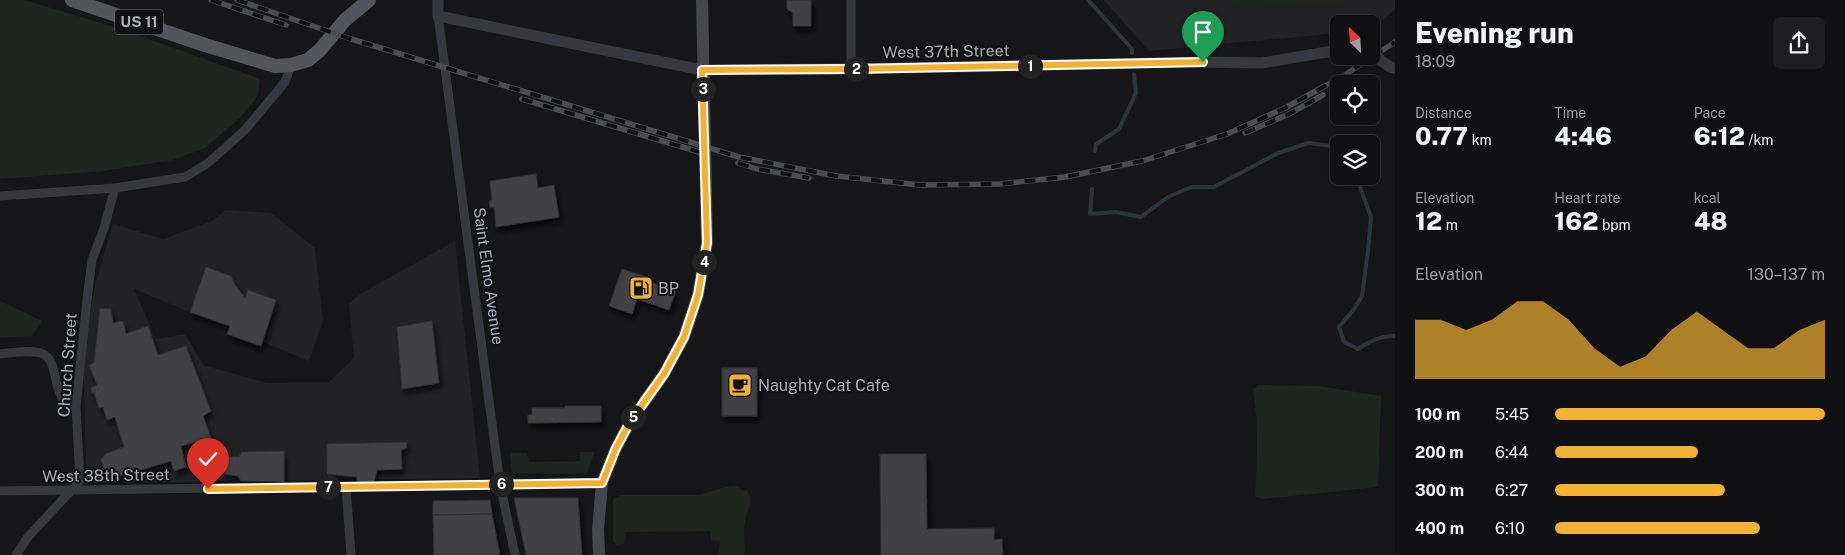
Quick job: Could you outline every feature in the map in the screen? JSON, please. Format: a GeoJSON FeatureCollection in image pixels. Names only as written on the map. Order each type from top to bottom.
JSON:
{"type":"FeatureCollection","features":[{"type":"Feature","properties":{"kind":"main road","name":"US 11"},"geometry":{"type":"LineString","coordinates":[[72,0],[205,45],[275,66],[291,65],[308,60],[320,50],[345,20],[369,0]]}},
{"type":"Feature","properties":{"kind":"main road"},"geometry":{"type":"LineString","coordinates":[[599,555],[598,530],[602,483],[616,448],[630,422],[664,374],[684,337],[698,295],[707,243],[702,0]]}},
{"type":"Feature","properties":{"kind":"street","name":"Saint Elmo Avenue"},"geometry":{"type":"LineString","coordinates":[[438,0],[438,16],[500,484],[515,555]]}},
{"type":"Feature","properties":{"kind":"street"},"geometry":{"type":"LineString","coordinates":[[851,0],[851,69]]}},
{"type":"Feature","properties":{"kind":"street","name":"West 37th Street"},"geometry":{"type":"LineString","coordinates":[[438,16],[702,70],[1203,62],[1262,63],[1330,52]]}},
{"type":"Feature","properties":{"kind":"street"},"geometry":{"type":"LineString","coordinates":[[1380,60],[1395,68]]}},
{"type":"Feature","properties":{"kind":"street"},"geometry":{"type":"LineString","coordinates":[[0,196],[114,188],[185,177],[208,164],[245,130],[285,82],[291,65]]}},
{"type":"Feature","properties":{"kind":"street","name":"Church Street"},"geometry":{"type":"LineString","coordinates":[[16,555],[27,538],[80,481],[76,406],[92,260],[104,228],[114,188]]}},
{"type":"Feature","properties":{"kind":"street"},"geometry":{"type":"LineString","coordinates":[[0,354],[33,352],[43,354],[50,360],[60,394],[66,402],[76,406]]}},
{"type":"Feature","properties":{"kind":"street","name":"West 38th Street"},"geometry":{"type":"LineString","coordinates":[[0,491],[602,483]]}},
{"type":"Feature","properties":{"kind":"street"},"geometry":{"type":"LineString","coordinates":[[346,487],[351,555]]}},
{"type":"Feature","properties":{"kind":"shaded area"},"geometry":{"type":"Polygon","coordinates":[[[0,0],[24,0],[121,29],[260,79],[258,96],[241,117],[205,148],[173,160],[103,171],[0,179],[0,0]]]}},
{"type":"Feature","properties":{"kind":"shaded area"},"geometry":{"type":"Polygon","coordinates":[[[1104,0],[1395,0],[1395,9],[1380,23],[1380,15],[1330,15],[1330,34],[1149,51],[1104,0]]]}},
{"type":"Feature","properties":{"kind":"shaded area"},"geometry":{"type":"Polygon","coordinates":[[[1229,0],[1347,0],[1345,4],[1241,8],[1229,0]]]}},
{"type":"Feature","properties":{"kind":"shaded area"},"geometry":{"type":"Polygon","coordinates":[[[226,210],[271,213],[315,248],[323,321],[309,361],[134,289],[156,339],[185,334],[203,365],[267,383],[329,382],[354,358],[349,304],[360,294],[455,241],[480,478],[94,483],[86,465],[83,360],[95,285],[113,224],[163,239],[212,221],[226,210]]]}},
{"type":"Feature","properties":{"kind":"shaded area"},"geometry":{"type":"Polygon","coordinates":[[[0,301],[42,321],[32,336],[0,338],[0,301]]]}},
{"type":"Feature","properties":{"kind":"shaded area"},"geometry":{"type":"Polygon","coordinates":[[[1258,385],[1319,386],[1381,396],[1378,487],[1262,499],[1255,496],[1257,429],[1253,390],[1258,385]]]}},
{"type":"Feature","properties":{"kind":"shaded area"},"geometry":{"type":"Polygon","coordinates":[[[580,452],[595,452],[585,474],[512,473],[510,453],[527,453],[529,462],[580,461],[580,452]]]}},
{"type":"Feature","properties":{"kind":"shaded area"},"geometry":{"type":"Polygon","coordinates":[[[736,486],[744,491],[747,490],[750,499],[744,525],[745,555],[719,555],[720,541],[711,540],[710,531],[625,532],[624,544],[617,545],[613,542],[613,499],[620,495],[699,495],[725,487],[736,486]]]}},
{"type":"Feature","properties":{"kind":"building"},"geometry":{"type":"Polygon","coordinates":[[[787,0],[811,0],[811,26],[793,26],[793,13],[787,9],[787,0]]]}},
{"type":"Feature","properties":{"kind":"building"},"geometry":{"type":"Polygon","coordinates":[[[536,174],[538,188],[554,185],[559,217],[496,227],[494,207],[490,208],[489,201],[492,200],[490,181],[536,174]]]}},
{"type":"Feature","properties":{"kind":"building"},"geometry":{"type":"Polygon","coordinates":[[[206,267],[231,276],[245,298],[248,290],[276,300],[261,346],[227,334],[230,326],[190,312],[206,267]]]}},
{"type":"Feature","properties":{"kind":"building","name":"BP"},"geometry":{"type":"Polygon","coordinates":[[[622,269],[644,276],[643,280],[676,291],[669,310],[637,299],[632,314],[609,306],[622,269]]]}},
{"type":"Feature","properties":{"kind":"building"},"geometry":{"type":"Polygon","coordinates":[[[100,308],[111,309],[113,323],[123,321],[126,334],[148,326],[158,355],[186,346],[211,411],[203,416],[211,438],[181,446],[186,467],[174,471],[171,461],[113,478],[106,473],[101,460],[105,454],[124,447],[115,417],[107,420],[103,407],[99,408],[91,388],[97,385],[89,365],[94,363],[100,308]]]}},
{"type":"Feature","properties":{"kind":"building"},"geometry":{"type":"Polygon","coordinates":[[[432,321],[439,383],[402,389],[397,327],[432,321]]]}},
{"type":"Feature","properties":{"kind":"building"},"geometry":{"type":"Polygon","coordinates":[[[722,368],[757,368],[757,416],[722,416],[722,368]]]}},
{"type":"Feature","properties":{"kind":"building"},"geometry":{"type":"Polygon","coordinates":[[[565,406],[601,406],[601,422],[528,423],[528,415],[532,415],[532,408],[565,408],[565,406]]]}},
{"type":"Feature","properties":{"kind":"building"},"geometry":{"type":"Polygon","coordinates":[[[406,442],[407,448],[401,450],[402,469],[377,470],[374,482],[357,483],[357,477],[327,474],[327,444],[406,442]]]}},
{"type":"Feature","properties":{"kind":"building"},"geometry":{"type":"Polygon","coordinates":[[[284,451],[284,482],[241,481],[238,476],[224,474],[225,456],[239,457],[241,452],[284,451]]]}},
{"type":"Feature","properties":{"kind":"building"},"geometry":{"type":"Polygon","coordinates":[[[880,454],[926,454],[927,529],[994,528],[994,540],[1002,539],[1003,555],[881,555],[880,454]]]}},
{"type":"Feature","properties":{"kind":"building"},"geometry":{"type":"Polygon","coordinates":[[[514,498],[578,498],[582,555],[526,555],[514,498]]]}},
{"type":"Feature","properties":{"kind":"building"},"geometry":{"type":"Polygon","coordinates":[[[490,500],[492,514],[433,515],[433,501],[490,500]]]}},
{"type":"Feature","properties":{"kind":"building"},"geometry":{"type":"Polygon","coordinates":[[[492,514],[500,555],[434,555],[433,515],[492,514]]]}},
{"type":"Feature","properties":{"kind":"waterway"},"geometry":{"type":"LineString","coordinates":[[1088,0],[1132,49],[1132,53]]}},
{"type":"Feature","properties":{"kind":"waterway"},"geometry":{"type":"LineString","coordinates":[[1095,151],[1096,144],[1119,129],[1136,93],[1134,74]]}},
{"type":"Feature","properties":{"kind":"waterway"},"geometry":{"type":"LineString","coordinates":[[1092,189],[1090,214],[1116,212],[1141,217],[1168,197],[1191,187],[1214,187],[1278,153],[1308,143],[1330,146]]}},
{"type":"Feature","properties":{"kind":"waterway"},"geometry":{"type":"LineString","coordinates":[[1359,185],[1371,217],[1362,296],[1339,327],[1344,342],[1358,349],[1375,340],[1395,336]]}},
{"type":"Feature","properties":{"kind":"railway"},"geometry":{"type":"LineString","coordinates":[[211,0],[286,25]]}},
{"type":"Feature","properties":{"kind":"railway"},"geometry":{"type":"LineString","coordinates":[[237,0],[351,39],[739,157],[836,176],[920,185],[1000,184],[1065,177],[1142,161],[1227,134],[1285,108],[1343,76],[1395,42]]}},
{"type":"Feature","properties":{"kind":"railway"},"geometry":{"type":"LineString","coordinates":[[1245,133],[1289,114],[1323,95]]}},
{"type":"Feature","properties":{"kind":"railway"},"geometry":{"type":"LineString","coordinates":[[522,99],[706,154]]}},
{"type":"Feature","properties":{"kind":"railway"},"geometry":{"type":"LineString","coordinates":[[738,163],[757,169],[809,178]]}},
{"type":"Feature","properties":{"kind":"place","name":"BP"},"geometry":{"type":"Point","coordinates":[641,288]}},
{"type":"Feature","properties":{"kind":"place","name":"Naughty Cat Cafe"},"geometry":{"type":"Point","coordinates":[740,385]}},
{"type":"Feature","properties":{"kind":"route"},"geometry":{"type":"LineString","coordinates":[[208,489],[602,483],[616,448],[630,422],[664,374],[684,337],[698,295],[707,243],[702,70],[1203,62]]}}]}
